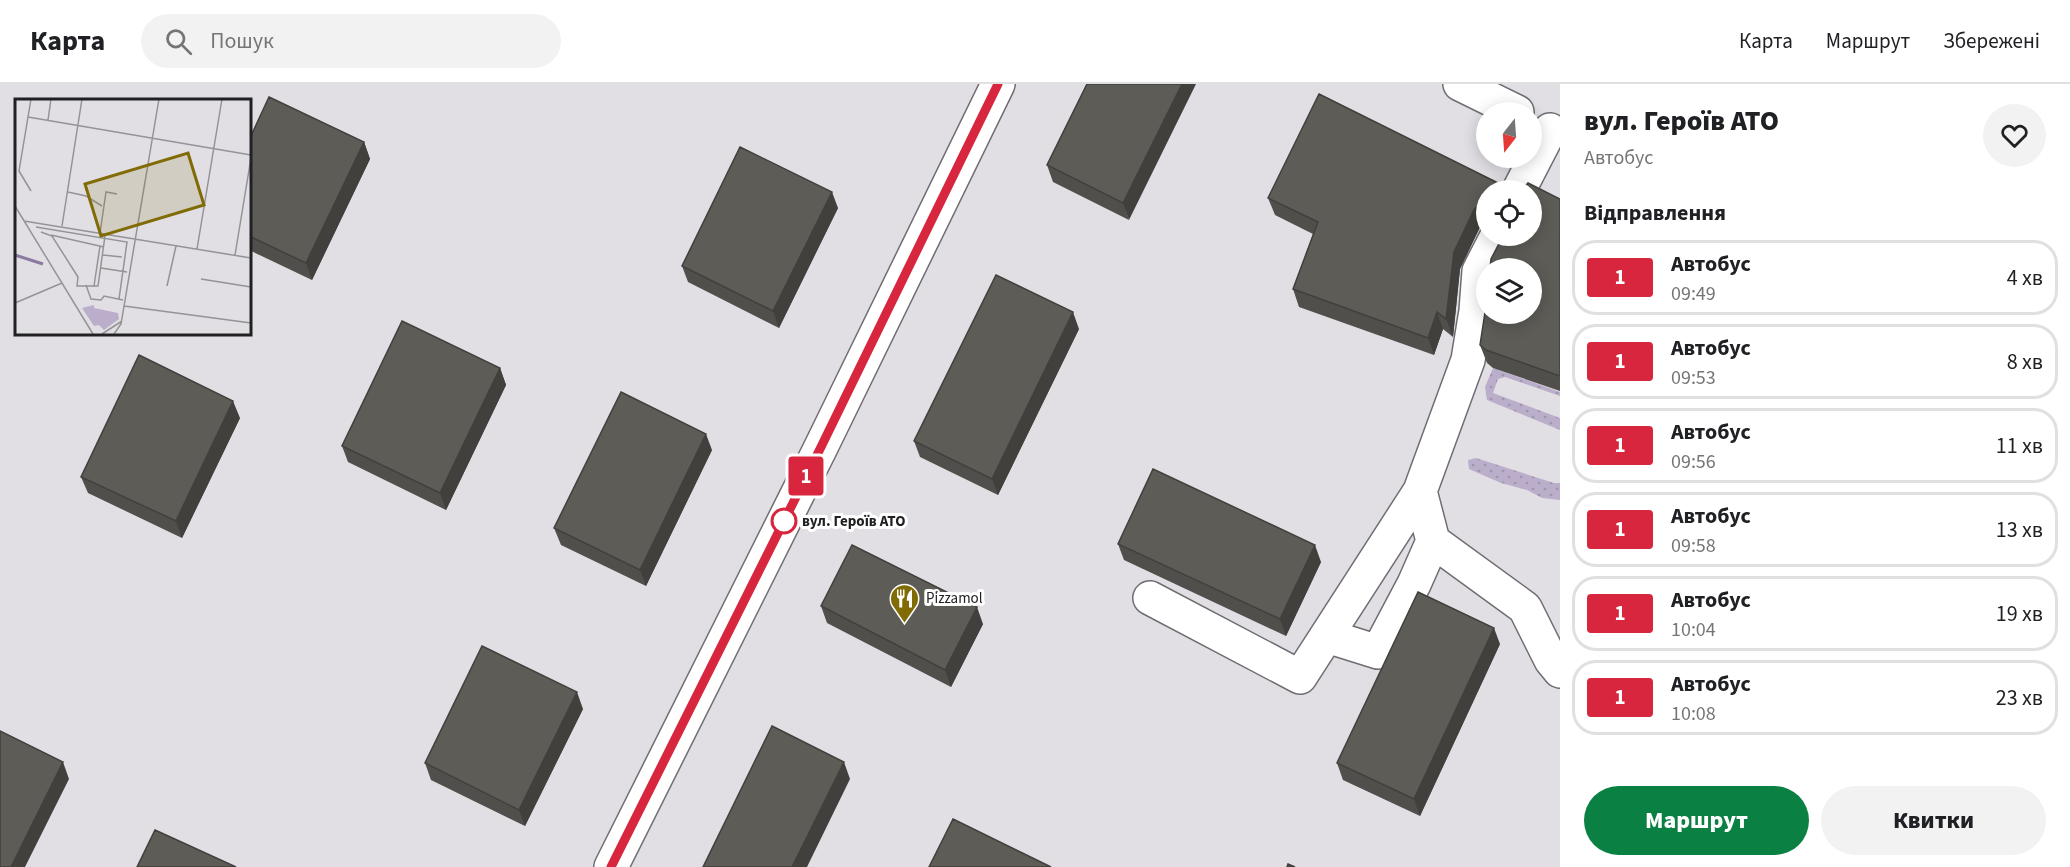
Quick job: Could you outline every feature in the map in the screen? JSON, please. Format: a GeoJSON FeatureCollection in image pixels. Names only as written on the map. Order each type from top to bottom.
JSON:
{"type":"FeatureCollection","features":[{"type":"Feature","properties":{"kind":"street"},"geometry":{"type":"LineString","coordinates":[[611,867],[821,447],[998,84]]}},
{"type":"Feature","properties":{"kind":"street"},"geometry":{"type":"LineString","coordinates":[[1481,89],[1501,102]]}},
{"type":"Feature","properties":{"kind":"street"},"geometry":{"type":"LineString","coordinates":[[1524,180],[1547,128]]}},
{"type":"Feature","properties":{"kind":"street"},"geometry":{"type":"LineString","coordinates":[[1150,598],[1300,677],[1420,491],[1468,360],[1476,311],[1479,271],[1492,246]]}},
{"type":"Feature","properties":{"kind":"street"},"geometry":{"type":"LineString","coordinates":[[1327,636],[1378,652],[1414,584],[1433,541],[1420,491]]}},
{"type":"Feature","properties":{"kind":"street"},"geometry":{"type":"LineString","coordinates":[[1433,541],[1526,608],[1551,660],[1560,671]]}},
{"type":"Feature","properties":{"kind":"shaded area"},"geometry":{"type":"Polygon","coordinates":[[[1493,368],[1560,392],[1560,396],[1505,377],[1498,379],[1493,393],[1560,418],[1560,430],[1487,400],[1485,387],[1493,368]]]}},
{"type":"Feature","properties":{"kind":"shaded area"},"geometry":{"type":"Polygon","coordinates":[[[1476,458],[1560,483],[1560,500],[1542,498],[1527,490],[1501,483],[1469,469],[1468,460],[1476,458]]]}},
{"type":"Feature","properties":{"kind":"building"},"geometry":{"type":"Polygon","coordinates":[[[1087,84],[1182,84],[1123,203],[1047,165],[1087,84]]]}},
{"type":"Feature","properties":{"kind":"building"},"geometry":{"type":"Polygon","coordinates":[[[1319,94],[1492,180],[1476,180],[1476,208],[1454,252],[1446,319],[1437,312],[1428,338],[1293,289],[1318,222],[1268,198],[1319,94]]]}},
{"type":"Feature","properties":{"kind":"building"},"geometry":{"type":"Polygon","coordinates":[[[269,97],[364,142],[306,263],[250,236],[250,138],[269,97]]]}},
{"type":"Feature","properties":{"kind":"building"},"geometry":{"type":"Polygon","coordinates":[[[740,147],[832,192],[773,311],[682,266],[740,147]]]}},
{"type":"Feature","properties":{"kind":"building"},"geometry":{"type":"Polygon","coordinates":[[[1542,190],[1560,199],[1560,376],[1486,350],[1480,345],[1483,324],[1542,324],[1542,258],[1492,258],[1498,246],[1542,246],[1542,190]]]}},
{"type":"Feature","properties":{"kind":"building"},"geometry":{"type":"Polygon","coordinates":[[[996,275],[1073,312],[992,479],[914,441],[996,275]]]}},
{"type":"Feature","properties":{"kind":"building"},"geometry":{"type":"Polygon","coordinates":[[[402,321],[500,368],[440,493],[342,446],[402,321]]]}},
{"type":"Feature","properties":{"kind":"building"},"geometry":{"type":"Polygon","coordinates":[[[139,355],[233,401],[176,521],[81,477],[139,355]]]}},
{"type":"Feature","properties":{"kind":"building"},"geometry":{"type":"Polygon","coordinates":[[[621,392],[706,434],[640,570],[554,528],[621,392]]]}},
{"type":"Feature","properties":{"kind":"building"},"geometry":{"type":"Polygon","coordinates":[[[1153,469],[1315,545],[1280,619],[1118,544],[1153,469]]]}},
{"type":"Feature","properties":{"kind":"building","name":"Pizzamol"},"geometry":{"type":"Polygon","coordinates":[[[852,545],[977,607],[945,670],[821,606],[852,545]]]}},
{"type":"Feature","properties":{"kind":"building"},"geometry":{"type":"Polygon","coordinates":[[[1418,592],[1494,628],[1414,799],[1337,763],[1418,592]]]}},
{"type":"Feature","properties":{"kind":"building"},"geometry":{"type":"Polygon","coordinates":[[[482,646],[577,692],[519,810],[425,763],[482,646]]]}},
{"type":"Feature","properties":{"kind":"building"},"geometry":{"type":"Polygon","coordinates":[[[772,726],[844,762],[792,867],[703,867],[772,726]]]}},
{"type":"Feature","properties":{"kind":"building"},"geometry":{"type":"Polygon","coordinates":[[[0,731],[63,762],[11,867],[0,867],[0,731]]]}},
{"type":"Feature","properties":{"kind":"building"},"geometry":{"type":"Polygon","coordinates":[[[953,819],[1051,867],[929,867],[953,819]]]}},
{"type":"Feature","properties":{"kind":"building"},"geometry":{"type":"Polygon","coordinates":[[[155,830],[236,867],[137,867],[155,830]]]}},
{"type":"Feature","properties":{"kind":"bus line","name":"1"},"geometry":{"type":"LineString","coordinates":[[611,867],[821,447],[998,84]]}},
{"type":"Feature","properties":{"kind":"place","name":"вул. Героїв АТО"},"geometry":{"type":"Point","coordinates":[784,521]}},
{"type":"Feature","properties":{"kind":"place","name":"Pizzamol"},"geometry":{"type":"Point","coordinates":[905,624]}}]}
